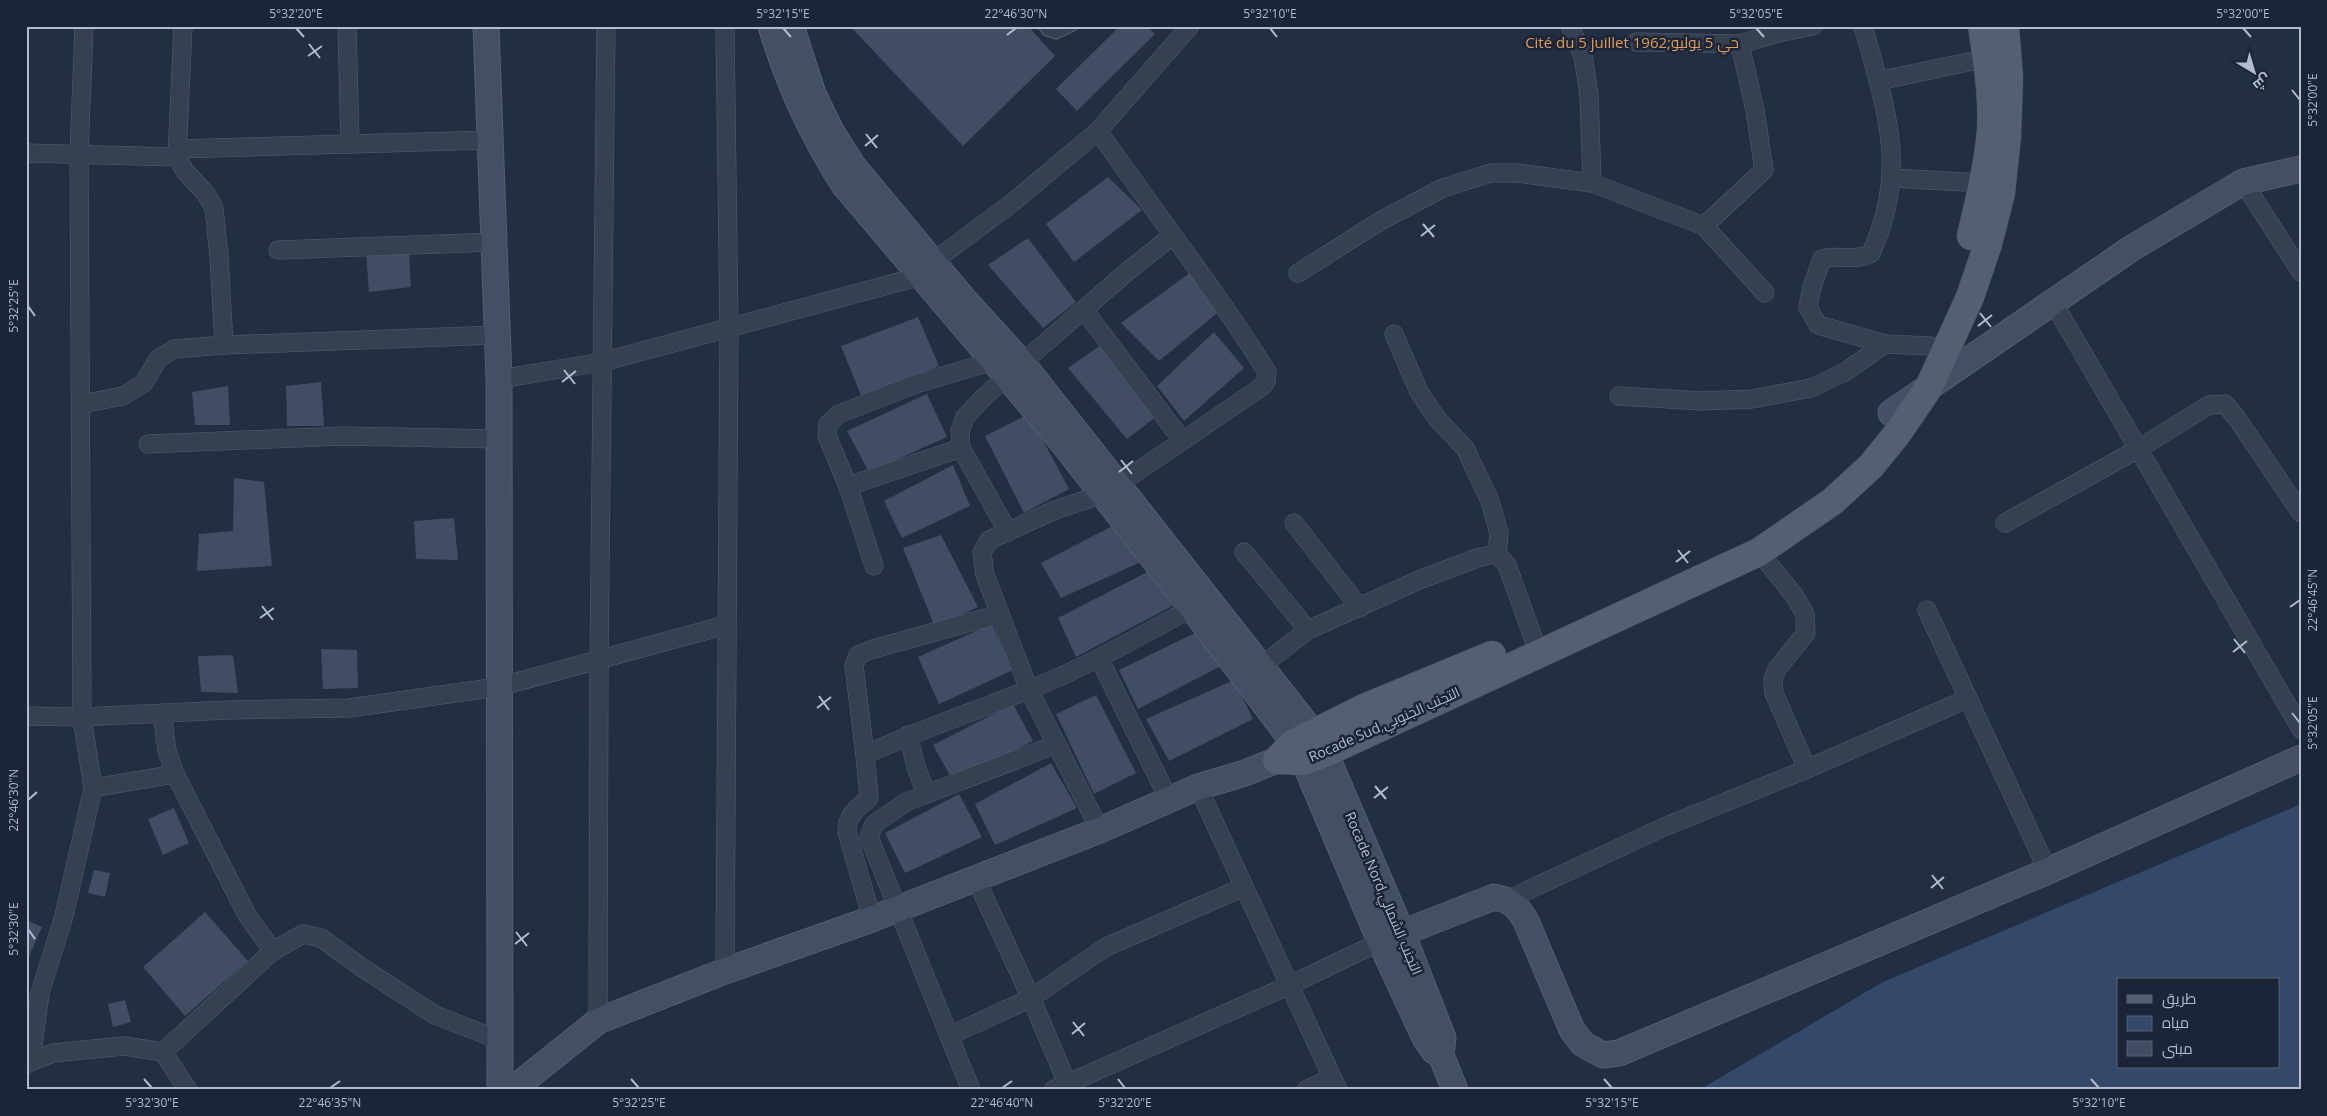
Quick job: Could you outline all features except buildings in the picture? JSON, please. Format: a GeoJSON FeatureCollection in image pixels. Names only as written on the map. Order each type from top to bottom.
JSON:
{"type":"FeatureCollection","features":[{"type":"Feature","properties":{"kind":"main road","name":"Rocade Sud,التجنب الجنوبي"},"geometry":{"type":"LineString","coordinates":[[1303,750],[1364,733],[1721,554],[1790,512],[1831,481],[1860,452],[1907,390],[1956,290],[1968,250],[1983,183],[1991,129],[1991,95],[1982,26]]}},
{"type":"Feature","properties":{"kind":"main road","name":"Rocade Sud,التجنب الجنوبي"},"geometry":{"type":"LineString","coordinates":[[1536,646],[1759,552],[1833,501],[1871,466],[1897,434],[1929,387],[1970,296],[1988,244],[2001,193],[2006,137],[2008,76],[2005,26]]}},
{"type":"Feature","properties":{"kind":"street"},"geometry":{"type":"LineString","coordinates":[[29,1063],[40,993],[64,916],[93,788],[82,717],[79,155],[84,26]]}},
{"type":"Feature","properties":{"kind":"street"},"geometry":{"type":"LineString","coordinates":[[183,26],[177,153],[185,172],[206,194],[214,208],[224,345]]}},
{"type":"Feature","properties":{"kind":"street"},"geometry":{"type":"LineString","coordinates":[[346,26],[350,144]]}},
{"type":"Feature","properties":{"kind":"street"},"geometry":{"type":"LineString","coordinates":[[486,26],[499,379],[500,1090]]}},
{"type":"Feature","properties":{"kind":"street"},"geometry":{"type":"LineString","coordinates":[[598,1021],[599,660],[606,26]]}},
{"type":"Feature","properties":{"kind":"street"},"geometry":{"type":"LineString","coordinates":[[724,26],[729,329],[725,971]]}},
{"type":"Feature","properties":{"kind":"street"},"geometry":{"type":"LineString","coordinates":[[771,26],[790,84],[820,148],[850,192],[927,268]]}},
{"type":"Feature","properties":{"kind":"street"},"geometry":{"type":"LineString","coordinates":[[791,26],[813,94],[852,166],[927,268],[1007,367],[1260,667],[1303,750]]}},
{"type":"Feature","properties":{"kind":"street"},"geometry":{"type":"LineString","coordinates":[[499,379],[602,362],[729,329],[927,268],[1012,203],[1098,130],[1190,26]]}},
{"type":"Feature","properties":{"kind":"street"},"geometry":{"type":"LineString","coordinates":[[1570,26],[1583,56],[1589,95],[1592,184]]}},
{"type":"Feature","properties":{"kind":"street"},"geometry":{"type":"LineString","coordinates":[[1636,42],[1740,44],[1778,33],[1813,26]]}},
{"type":"Feature","properties":{"kind":"street"},"geometry":{"type":"LineString","coordinates":[[1863,26],[1890,134],[1892,159],[1888,203],[1871,253],[1864,257],[1828,257],[1822,259],[1812,287],[1808,307],[1818,325],[1884,344],[1930,346]]}},
{"type":"Feature","properties":{"kind":"street"},"geometry":{"type":"LineString","coordinates":[[1704,226],[1764,170],[1755,110],[1740,44]]}},
{"type":"Feature","properties":{"kind":"street"},"geometry":{"type":"LineString","coordinates":[[1878,81],[1987,58]]}},
{"type":"Feature","properties":{"kind":"street"},"geometry":{"type":"LineString","coordinates":[[1098,130],[1172,236],[1229,312],[1267,372],[1266,382],[1260,388],[1111,489],[1055,510],[989,540],[982,553],[985,575],[1029,690],[1100,830]]}},
{"type":"Feature","properties":{"kind":"street"},"geometry":{"type":"LineString","coordinates":[[26,153],[79,155],[177,153],[350,144],[490,140]]}},
{"type":"Feature","properties":{"kind":"street"},"geometry":{"type":"LineString","coordinates":[[1891,413],[2132,248],[2243,182],[2301,169]]}},
{"type":"Feature","properties":{"kind":"street"},"geometry":{"type":"LineString","coordinates":[[1298,273],[1382,220],[1443,188],[1491,173],[1517,173],[1592,184],[1704,226],[1766,293]]}},
{"type":"Feature","properties":{"kind":"street"},"geometry":{"type":"LineString","coordinates":[[1891,178],[1983,183]]}},
{"type":"Feature","properties":{"kind":"street"},"geometry":{"type":"LineString","coordinates":[[2243,182],[2301,272]]}},
{"type":"Feature","properties":{"kind":"street"},"geometry":{"type":"LineString","coordinates":[[1008,532],[961,448],[960,431],[965,416],[984,397],[1007,367],[1084,310],[1128,271],[1172,236]]}},
{"type":"Feature","properties":{"kind":"street"},"geometry":{"type":"LineString","coordinates":[[278,250],[494,242]]}},
{"type":"Feature","properties":{"kind":"street"},"geometry":{"type":"LineString","coordinates":[[2053,302],[2301,729]]}},
{"type":"Feature","properties":{"kind":"street"},"geometry":{"type":"LineString","coordinates":[[1084,310],[1182,440]]}},
{"type":"Feature","properties":{"kind":"street"},"geometry":{"type":"LineString","coordinates":[[1394,334],[1419,392],[1438,420],[1465,448],[1490,501],[1499,533],[1497,554]]}},
{"type":"Feature","properties":{"kind":"street"},"geometry":{"type":"LineString","coordinates":[[81,404],[123,396],[144,383],[158,359],[174,349],[224,345],[497,335]]}},
{"type":"Feature","properties":{"kind":"street"},"geometry":{"type":"LineString","coordinates":[[1619,396],[1702,401],[1752,399],[1811,388],[1845,372],[1884,344]]}},
{"type":"Feature","properties":{"kind":"street"},"geometry":{"type":"LineString","coordinates":[[874,566],[848,486],[827,436],[828,424],[839,414],[916,384],[1007,367]]}},
{"type":"Feature","properties":{"kind":"street"},"geometry":{"type":"LineString","coordinates":[[2005,523],[2138,449],[2210,406],[2225,404],[2236,416],[2301,513]]}},
{"type":"Feature","properties":{"kind":"street"},"geometry":{"type":"LineString","coordinates":[[148,444],[343,436],[499,439]]}},
{"type":"Feature","properties":{"kind":"street"},"geometry":{"type":"LineString","coordinates":[[848,486],[961,448]]}},
{"type":"Feature","properties":{"kind":"street"},"geometry":{"type":"LineString","coordinates":[[1111,489],[1192,608],[1303,750]]}},
{"type":"Feature","properties":{"kind":"street"},"geometry":{"type":"LineString","coordinates":[[1294,523],[1360,608]]}},
{"type":"Feature","properties":{"kind":"street"},"geometry":{"type":"LineString","coordinates":[[1244,552],[1308,630]]}},
{"type":"Feature","properties":{"kind":"street"},"geometry":{"type":"LineString","coordinates":[[1759,552],[1794,595],[1805,614],[1806,633],[1777,670],[1773,679],[1774,692],[1808,769]]}},
{"type":"Feature","properties":{"kind":"street"},"geometry":{"type":"LineString","coordinates":[[1260,667],[1308,630],[1419,580],[1480,557],[1497,554]]}},
{"type":"Feature","properties":{"kind":"street"},"geometry":{"type":"LineString","coordinates":[[1497,554],[1507,564],[1536,646]]}},
{"type":"Feature","properties":{"kind":"street"},"geometry":{"type":"LineString","coordinates":[[865,755],[908,735],[1029,690],[1099,658],[1192,608]]}},
{"type":"Feature","properties":{"kind":"street"},"geometry":{"type":"LineString","coordinates":[[1927,610],[2048,871]]}},
{"type":"Feature","properties":{"kind":"street"},"geometry":{"type":"LineString","coordinates":[[872,918],[846,832],[846,822],[850,814],[868,798],[865,755],[854,666],[858,655],[873,649],[1000,614]]}},
{"type":"Feature","properties":{"kind":"street"},"geometry":{"type":"LineString","coordinates":[[26,716],[82,717],[349,708],[498,687],[726,625]]}},
{"type":"Feature","properties":{"kind":"street"},"geometry":{"type":"LineString","coordinates":[[1099,658],[1169,800]]}},
{"type":"Feature","properties":{"kind":"street"},"geometry":{"type":"LineString","coordinates":[[1508,900],[1664,827],[1808,769],[1967,699]]}},
{"type":"Feature","properties":{"kind":"street"},"geometry":{"type":"LineString","coordinates":[[162,713],[167,751],[175,774],[247,914],[273,951]]}},
{"type":"Feature","properties":{"kind":"street"},"geometry":{"type":"LineString","coordinates":[[908,735],[916,767],[926,793]]}},
{"type":"Feature","properties":{"kind":"street"},"geometry":{"type":"LineString","coordinates":[[971,1090],[869,837],[874,824],[906,802],[1056,744]]}},
{"type":"Feature","properties":{"kind":"street"},"geometry":{"type":"LineString","coordinates":[[512,1090],[598,1021],[725,971],[872,918],[1100,830],[1198,787],[1245,773],[1303,750]]}},
{"type":"Feature","properties":{"kind":"street","name":"Rocade Nord,التجنب الشمالي"},"geometry":{"type":"LineString","coordinates":[[1303,750],[1391,937],[1443,1038],[1441,1055],[1455,1090]]}},
{"type":"Feature","properties":{"kind":"street"},"geometry":{"type":"LineString","coordinates":[[975,877],[1031,998],[1064,1088],[1391,937],[1494,897],[1508,900],[1518,908],[1526,921],[1572,1030],[1583,1044],[1603,1055],[1619,1053],[2048,871],[2301,758]]}},
{"type":"Feature","properties":{"kind":"street"},"geometry":{"type":"LineString","coordinates":[[93,788],[175,774]]}},
{"type":"Feature","properties":{"kind":"street"},"geometry":{"type":"LineString","coordinates":[[1198,787],[1335,1084],[1306,1090]]}},
{"type":"Feature","properties":{"kind":"street"},"geometry":{"type":"LineString","coordinates":[[949,1036],[1031,998],[1106,947],[1244,887]]}},
{"type":"Feature","properties":{"kind":"street"},"geometry":{"type":"LineString","coordinates":[[163,1052],[273,951],[303,934],[321,938],[364,969],[435,1015],[499,1040]]}},
{"type":"Feature","properties":{"kind":"street"},"geometry":{"type":"LineString","coordinates":[[29,1063],[53,1052],[124,1046],[163,1052],[188,1090]]}},
{"type":"Feature","properties":{"kind":"lane"},"geometry":{"type":"LineString","coordinates":[[1043,26],[1047,31],[1056,34],[1073,26]]}},
{"type":"Feature","properties":{"kind":"water"},"geometry":{"type":"Polygon","coordinates":[[[2301,804],[2301,1090],[1699,1090],[1883,982],[2301,804]]]}},
{"type":"Feature","properties":{"kind":"district","name":"Cité du 5 juillet 1962;حي 5 يوليو"},"geometry":{"type":"Point","coordinates":[1632,42]}}]}
